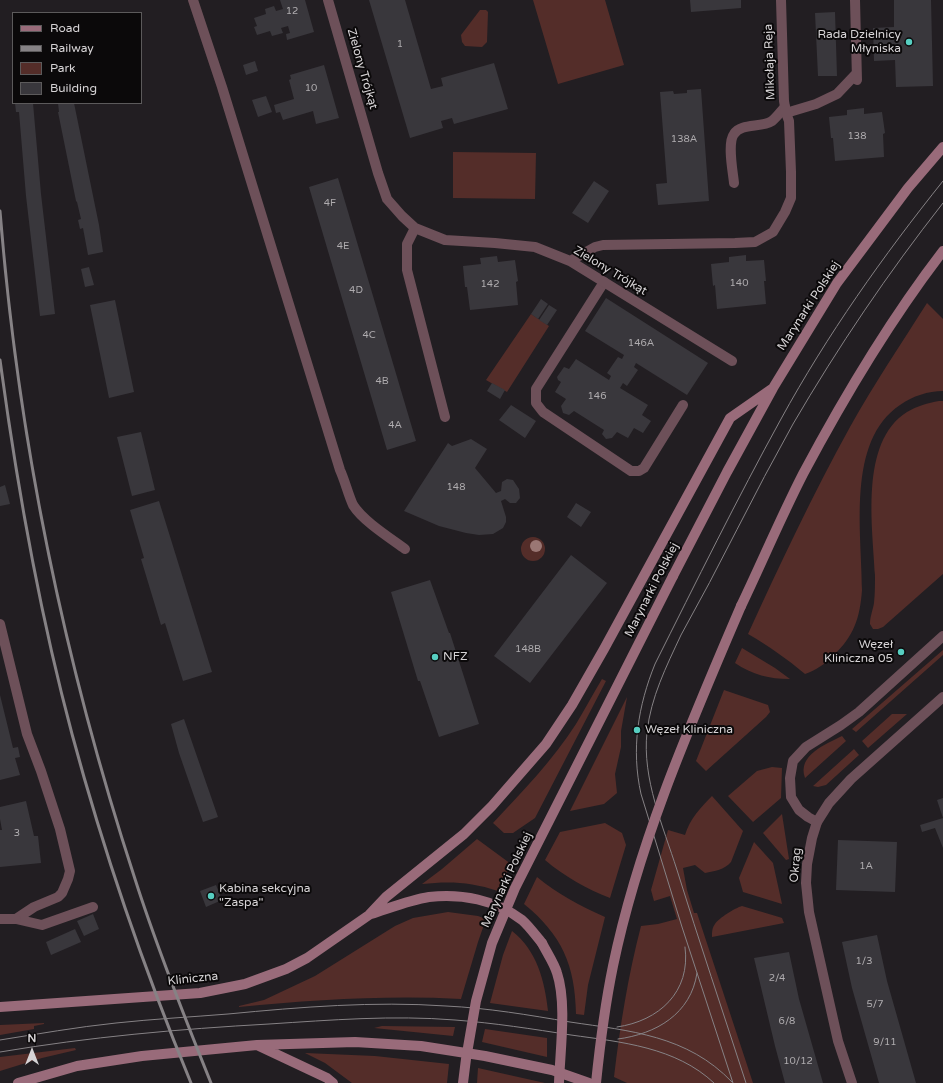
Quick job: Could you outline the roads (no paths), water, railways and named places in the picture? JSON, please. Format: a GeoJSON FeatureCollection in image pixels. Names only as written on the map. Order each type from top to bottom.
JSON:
{"type":"FeatureCollection","features":[{"type":"Feature","properties":{"kind":"main road","name":"Marynarki Polskiej"},"geometry":{"type":"LineString","coordinates":[[463,1083],[476,1001],[492,943],[515,888],[673,576],[773,388],[837,283],[908,188],[943,147]]}},
{"type":"Feature","properties":{"kind":"main road"},"geometry":{"type":"LineString","coordinates":[[596,1083],[602,1032],[613,966],[629,903],[648,838],[684,739],[741,606],[803,475],[855,382],[915,288],[943,251]]}},
{"type":"Feature","properties":{"kind":"main road"},"geometry":{"type":"LineString","coordinates":[[369,915],[386,897],[464,834],[492,806],[546,744],[572,705],[604,649],[730,418],[773,388]]}},
{"type":"Feature","properties":{"kind":"main road"},"geometry":{"type":"LineString","coordinates":[[369,915],[429,897],[450,896],[473,898],[495,904],[523,920],[542,943],[557,972],[561,987],[563,1003],[559,1083]]}},
{"type":"Feature","properties":{"kind":"main road","name":"Kliniczna"},"geometry":{"type":"LineString","coordinates":[[0,1007],[200,993],[227,988],[264,977],[300,962],[369,915]]}},
{"type":"Feature","properties":{"kind":"main road"},"geometry":{"type":"LineString","coordinates":[[18,1083],[77,1066],[142,1056],[257,1045],[355,1042],[421,1046],[485,1056],[552,1070],[589,1083]]}},
{"type":"Feature","properties":{"kind":"main road"},"geometry":{"type":"LineString","coordinates":[[257,1045],[327,1078],[333,1083]]}},
{"type":"Feature","properties":{"kind":"street"},"geometry":{"type":"LineString","coordinates":[[193,0],[222,87],[340,470],[354,505],[380,531],[405,549]]}},
{"type":"Feature","properties":{"kind":"street","name":"Zielony Trójkąt"},"geometry":{"type":"LineString","coordinates":[[328,0],[387,199],[415,228],[445,240],[535,247],[570,261],[732,361]]}},
{"type":"Feature","properties":{"kind":"street","name":"Mikołaja Reja"},"geometry":{"type":"LineString","coordinates":[[781,0],[784,101],[786,110],[816,104],[837,94],[856,79],[855,0]]}},
{"type":"Feature","properties":{"kind":"street"},"geometry":{"type":"LineString","coordinates":[[570,261],[595,247],[603,245],[742,243],[755,242],[773,232],[785,212],[791,198],[789,121],[786,110],[771,121],[758,126],[739,129],[733,134],[731,147],[734,184]]}},
{"type":"Feature","properties":{"kind":"street"},"geometry":{"type":"LineString","coordinates":[[415,228],[407,244],[407,270],[445,417]]}},
{"type":"Feature","properties":{"kind":"street"},"geometry":{"type":"LineString","coordinates":[[604,282],[536,389],[536,403],[543,412],[631,471],[639,471],[644,468],[683,405]]}},
{"type":"Feature","properties":{"kind":"street"},"geometry":{"type":"LineString","coordinates":[[0,624],[26,734],[43,776],[60,829],[70,871],[65,889],[58,897],[34,907],[16,919]]}},
{"type":"Feature","properties":{"kind":"street"},"geometry":{"type":"LineString","coordinates":[[817,822],[799,810],[791,797],[790,778],[793,761],[806,747],[859,712],[943,636]]}},
{"type":"Feature","properties":{"kind":"street","name":"Okrąg"},"geometry":{"type":"LineString","coordinates":[[852,1083],[838,1041],[809,912],[806,884],[807,864],[812,838],[817,822],[829,803],[851,779],[943,697]]}},
{"type":"Feature","properties":{"kind":"street"},"geometry":{"type":"LineString","coordinates":[[0,919],[16,919],[42,925],[93,907]]}},
{"type":"Feature","properties":{"kind":"tram line"},"geometry":{"type":"LineString","coordinates":[[733,1083],[682,927],[641,794],[637,761],[640,712],[655,664],[781,419],[817,357],[857,297],[899,238],[943,181]]}},
{"type":"Feature","properties":{"kind":"tram line"},"geometry":{"type":"LineString","coordinates":[[746,1083],[655,802],[646,750],[649,719],[660,682],[681,635],[793,424],[864,311],[943,203]]}},
{"type":"Feature","properties":{"kind":"tram line"},"geometry":{"type":"LineString","coordinates":[[617,1027],[632,1024],[646,1018],[659,1011],[669,1002],[677,991],[683,978],[686,963],[685,947]]}},
{"type":"Feature","properties":{"kind":"tram line"},"geometry":{"type":"LineString","coordinates":[[618,1039],[646,1032],[670,1020],[687,1000],[697,973]]}},
{"type":"Feature","properties":{"kind":"tram line"},"geometry":{"type":"LineString","coordinates":[[0,1040],[116,1023],[283,1009],[365,1004],[446,1006],[524,1014],[614,1029],[657,1038],[696,1054],[715,1066],[732,1082]]}},
{"type":"Feature","properties":{"kind":"tram line"},"geometry":{"type":"LineString","coordinates":[[0,1052],[100,1038],[202,1028],[362,1019],[432,1019],[499,1024],[609,1040],[647,1048],[683,1061],[714,1083]]}},
{"type":"Feature","properties":{"kind":"railway"},"geometry":{"type":"LineString","coordinates":[[0,211],[8,296],[32,465],[48,549],[86,715],[143,905],[211,1083]]}},
{"type":"Feature","properties":{"kind":"railway"},"geometry":{"type":"LineString","coordinates":[[0,360],[14,454],[39,595],[72,734],[111,867],[141,954],[191,1083]]}},
{"type":"Feature","properties":{"kind":"place","name":"Rada Dzielnicy Młyniska"},"geometry":{"type":"Point","coordinates":[909,42]}},
{"type":"Feature","properties":{"kind":"place","name":"Węzeł Kliniczna 05"},"geometry":{"type":"Point","coordinates":[901,652]}},
{"type":"Feature","properties":{"kind":"place","name":"NFZ"},"geometry":{"type":"Point","coordinates":[435,657]}},
{"type":"Feature","properties":{"kind":"place","name":"Węzeł Kliniczna"},"geometry":{"type":"Point","coordinates":[637,730]}},
{"type":"Feature","properties":{"kind":"place","name":"Kabina sekcyjna \"Zaspa\""},"geometry":{"type":"Point","coordinates":[211,896]}}]}
